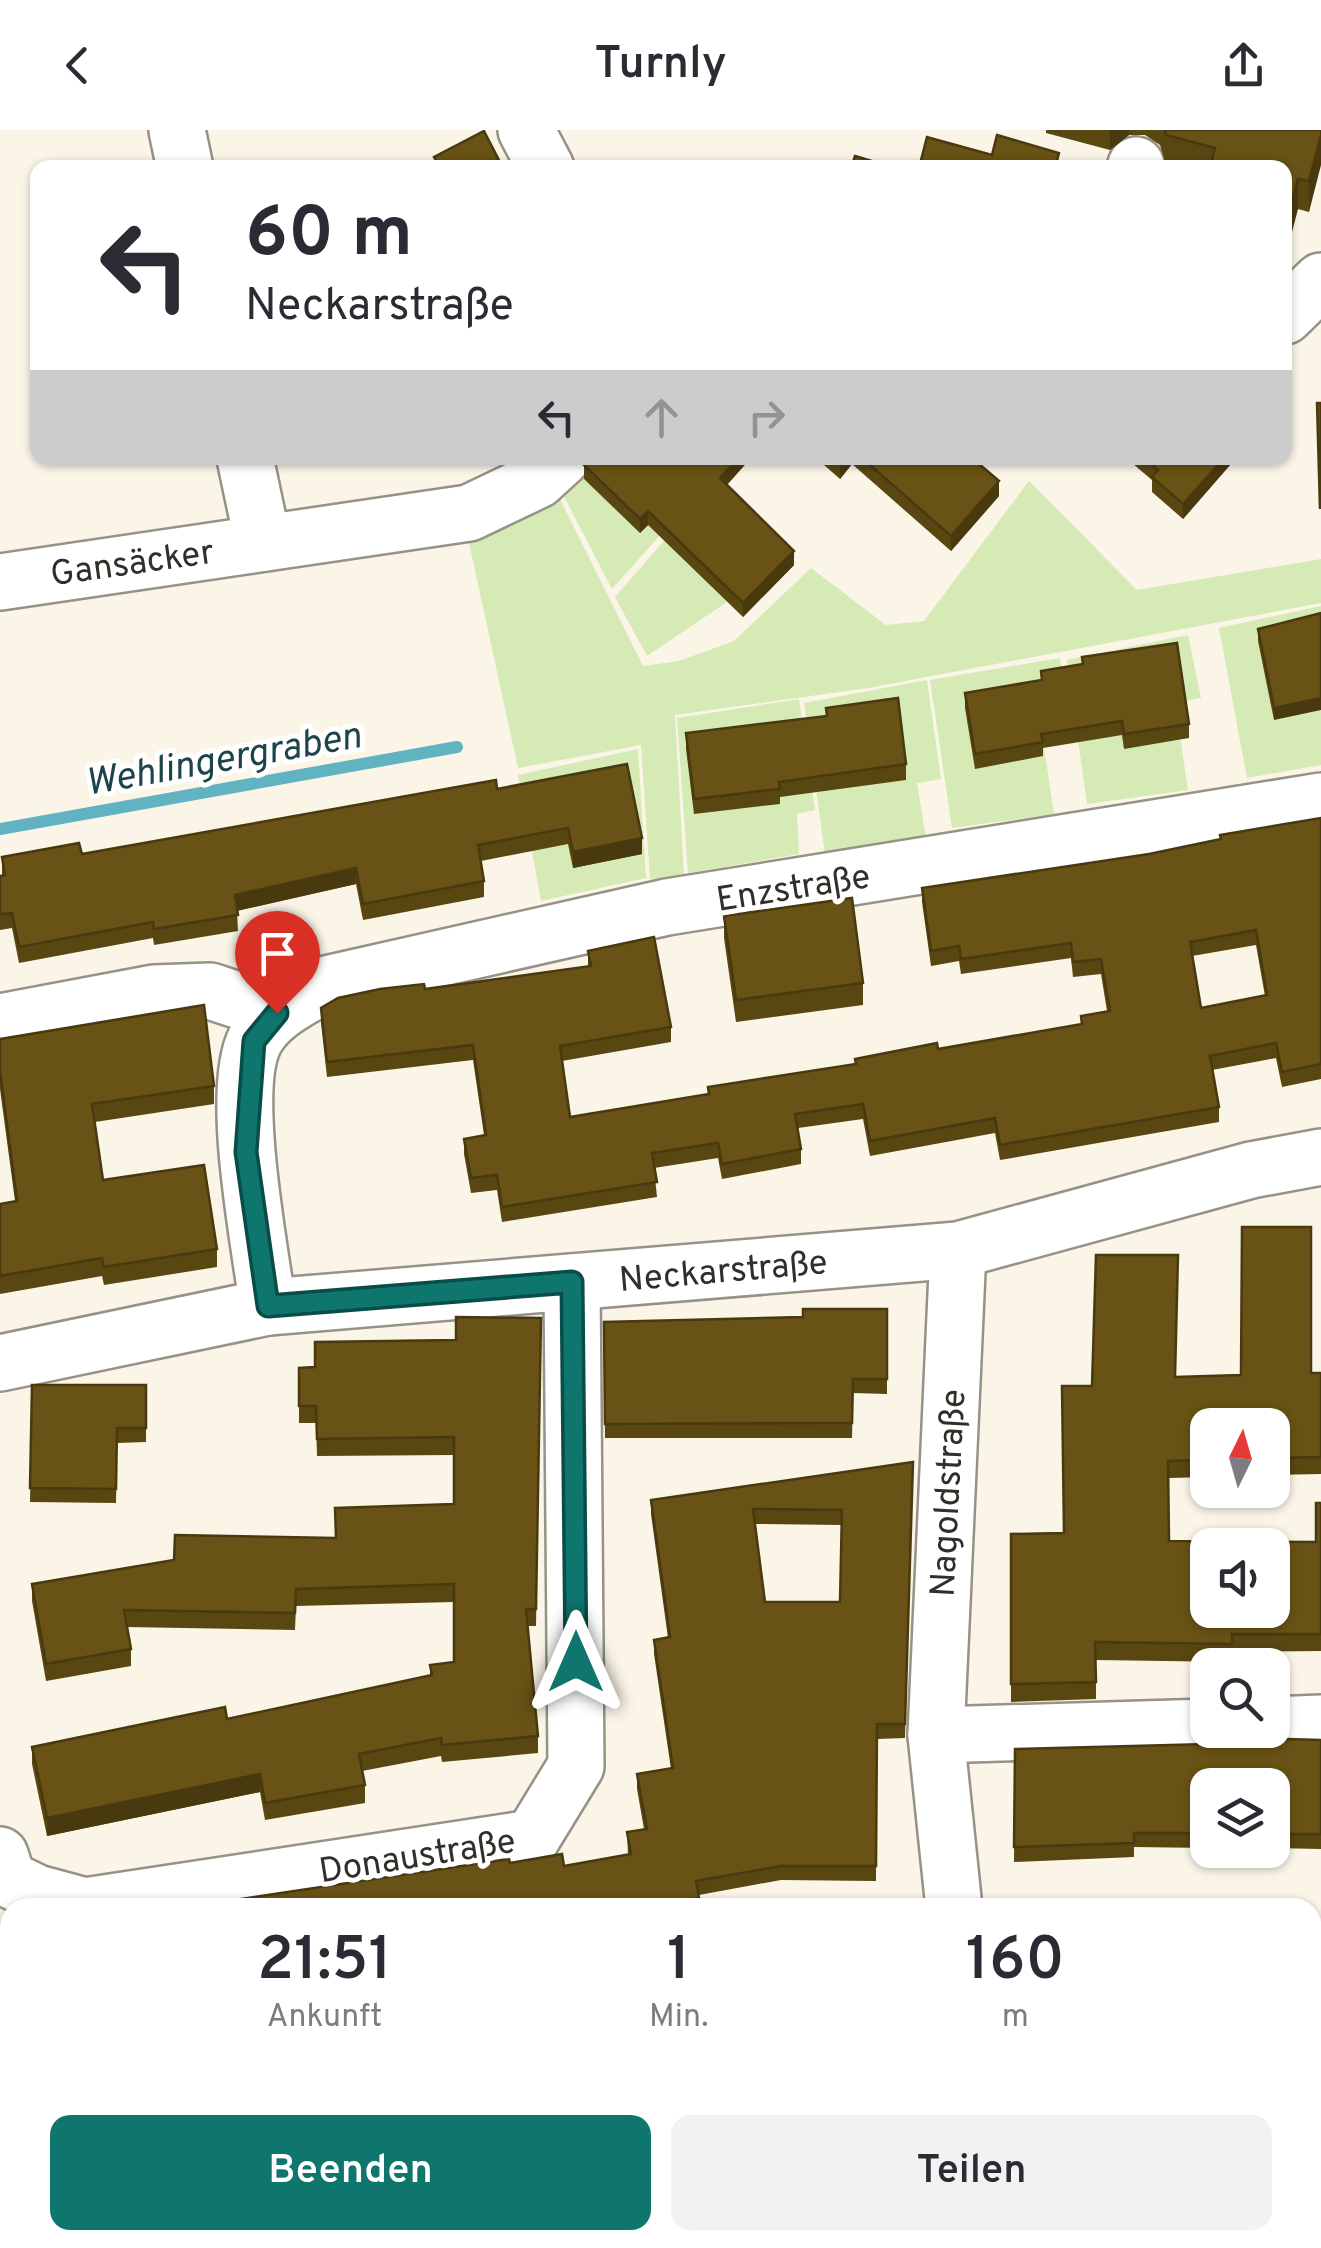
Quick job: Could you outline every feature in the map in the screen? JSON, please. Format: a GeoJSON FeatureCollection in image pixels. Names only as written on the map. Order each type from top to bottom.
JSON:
{"type":"FeatureCollection","features":[{"type":"Feature","properties":{"kind":"street"},"geometry":{"type":"LineString","coordinates":[[177,130],[183,160]]}},
{"type":"Feature","properties":{"kind":"street"},"geometry":{"type":"LineString","coordinates":[[526,130],[542,160]]}},
{"type":"Feature","properties":{"kind":"street"},"geometry":{"type":"LineString","coordinates":[[1292,309],[1321,281]]}},
{"type":"Feature","properties":{"kind":"street","name":"Gansäcker"},"geometry":{"type":"LineString","coordinates":[[247,465],[263,543]]}},
{"type":"Feature","properties":{"kind":"street","name":"Gansäcker"},"geometry":{"type":"LineString","coordinates":[[0,582],[469,513],[538,480],[554,465]]}},
{"type":"Feature","properties":{"kind":"street","name":"Enzstraße"},"geometry":{"type":"LineString","coordinates":[[268,1306],[246,1152],[254,1041],[277,1013],[326,984],[667,907],[1321,801]]}},
{"type":"Feature","properties":{"kind":"street"},"geometry":{"type":"LineString","coordinates":[[0,1022],[154,993],[210,991],[277,1013]]}},
{"type":"Feature","properties":{"kind":"street","name":"Neckarstraße"},"geometry":{"type":"LineString","coordinates":[[0,1363],[268,1306],[958,1250],[1251,1170],[1321,1157]]}},
{"type":"Feature","properties":{"kind":"street","name":"Nagoldstraße"},"geometry":{"type":"LineString","coordinates":[[953,1898],[936,1735],[958,1250]]}},
{"type":"Feature","properties":{"kind":"street","name":"Donaustraße"},"geometry":{"type":"LineString","coordinates":[[138,1898],[532,1838],[576,1766],[572,1282]]}},
{"type":"Feature","properties":{"kind":"street"},"geometry":{"type":"LineString","coordinates":[[1290,1724],[1321,1723]]}},
{"type":"Feature","properties":{"kind":"street"},"geometry":{"type":"LineString","coordinates":[[936,1735],[1190,1728]]}},
{"type":"Feature","properties":{"kind":"street","name":"Donaustraße"},"geometry":{"type":"LineString","coordinates":[[0,1855],[8,1879],[55,1898]]}},
{"type":"Feature","properties":{"kind":"green space"},"geometry":{"type":"Polygon","coordinates":[[[578,465],[683,465],[704,486],[612,589],[557,483],[578,465]]]}},
{"type":"Feature","properties":{"kind":"green space"},"geometry":{"type":"Polygon","coordinates":[[[1029,481],[1137,590],[1321,559],[1321,603],[868,688],[675,715],[684,876],[650,879],[641,745],[518,768],[466,529],[553,485],[643,666],[679,661],[734,641],[811,568],[886,625],[924,621],[1029,481]]]}},
{"type":"Feature","properties":{"kind":"green space"},"geometry":{"type":"Polygon","coordinates":[[[709,489],[795,556],[647,656],[615,597],[709,489]]]}},
{"type":"Feature","properties":{"kind":"green space"},"geometry":{"type":"Polygon","coordinates":[[[1321,606],[1321,765],[1247,778],[1219,628],[1321,606]]]}},
{"type":"Feature","properties":{"kind":"green space"},"geometry":{"type":"Polygon","coordinates":[[[1188,635],[1201,698],[1175,703],[1188,790],[1087,804],[1067,660],[1188,635]]]}},
{"type":"Feature","properties":{"kind":"green space"},"geometry":{"type":"Polygon","coordinates":[[[1060,658],[1069,720],[1041,727],[1054,814],[952,828],[930,680],[1060,658]]]}},
{"type":"Feature","properties":{"kind":"green space"},"geometry":{"type":"Polygon","coordinates":[[[927,680],[941,779],[917,783],[926,839],[825,854],[804,703],[927,680]]]}},
{"type":"Feature","properties":{"kind":"green space"},"geometry":{"type":"Polygon","coordinates":[[[799,699],[815,810],[797,814],[799,854],[688,873],[677,718],[799,699]]]}},
{"type":"Feature","properties":{"kind":"green space"},"geometry":{"type":"Polygon","coordinates":[[[638,749],[646,878],[541,901],[518,775],[638,749]]]}},
{"type":"Feature","properties":{"kind":"building"},"geometry":{"type":"Polygon","coordinates":[[[1165,130],[1321,130],[1309,181],[1298,179],[1292,202],[1292,160],[1212,160],[1215,148],[1166,135],[1165,130]]]}},
{"type":"Feature","properties":{"kind":"building"},"geometry":{"type":"Polygon","coordinates":[[[484,131],[499,160],[436,160],[434,157],[484,131]]]}},
{"type":"Feature","properties":{"kind":"building"},"geometry":{"type":"Polygon","coordinates":[[[997,135],[1059,153],[1057,160],[921,160],[927,137],[992,155],[997,135]]]}},
{"type":"Feature","properties":{"kind":"building"},"geometry":{"type":"Polygon","coordinates":[[[1317,403],[1321,403],[1320,509],[1317,403]]]}},
{"type":"Feature","properties":{"kind":"building"},"geometry":{"type":"Polygon","coordinates":[[[584,465],[732,465],[720,478],[794,551],[743,603],[648,511],[640,519],[584,465]]]}},
{"type":"Feature","properties":{"kind":"building"},"geometry":{"type":"Polygon","coordinates":[[[870,465],[980,465],[999,481],[951,536],[870,465]]]}},
{"type":"Feature","properties":{"kind":"building"},"geometry":{"type":"Polygon","coordinates":[[[1152,465],[1218,465],[1183,504],[1152,477],[1158,470],[1152,465]]]}},
{"type":"Feature","properties":{"kind":"building"},"geometry":{"type":"Polygon","coordinates":[[[1321,613],[1321,698],[1274,708],[1258,629],[1321,613]]]}},
{"type":"Feature","properties":{"kind":"building"},"geometry":{"type":"Polygon","coordinates":[[[1177,643],[1189,724],[1124,734],[1122,721],[1041,734],[1043,742],[975,754],[965,693],[1042,680],[1041,671],[1083,664],[1082,657],[1177,643]]]}},
{"type":"Feature","properties":{"kind":"building"},"geometry":{"type":"Polygon","coordinates":[[[898,698],[906,764],[779,782],[780,789],[694,799],[686,733],[827,716],[826,708],[898,698]]]}},
{"type":"Feature","properties":{"kind":"building"},"geometry":{"type":"Polygon","coordinates":[[[627,764],[642,838],[573,852],[568,828],[478,845],[484,881],[363,904],[356,868],[235,895],[238,915],[154,929],[153,922],[19,947],[12,913],[0,914],[0,876],[5,875],[2,857],[79,843],[82,854],[496,780],[497,789],[627,764]]]}},
{"type":"Feature","properties":{"kind":"building"},"geometry":{"type":"Polygon","coordinates":[[[1321,818],[1321,1064],[1282,1072],[1276,1043],[1210,1056],[1219,1107],[1000,1145],[995,1118],[870,1141],[863,1104],[795,1114],[801,1149],[722,1164],[718,1143],[652,1153],[657,1182],[502,1207],[497,1175],[471,1178],[464,1139],[486,1135],[473,1045],[327,1062],[321,1008],[338,998],[380,989],[424,984],[425,989],[591,966],[588,951],[654,937],[671,1027],[560,1046],[570,1117],[709,1094],[708,1087],[856,1064],[855,1059],[937,1043],[938,1049],[1082,1024],[1081,1016],[1110,1011],[1101,959],[1073,962],[1071,943],[961,959],[959,946],[931,951],[922,888],[1149,854],[1221,839],[1220,835],[1321,818]],[[1256,930],[1190,942],[1201,1008],[1267,995],[1256,930]]]}},
{"type":"Feature","properties":{"kind":"building"},"geometry":{"type":"Polygon","coordinates":[[[852,898],[863,983],[736,1000],[724,916],[852,898]]]}},
{"type":"Feature","properties":{"kind":"building"},"geometry":{"type":"Polygon","coordinates":[[[204,1005],[214,1086],[92,1104],[103,1180],[204,1165],[217,1249],[104,1267],[102,1258],[0,1276],[0,1204],[17,1201],[0,1071],[0,1039],[204,1005]]]}},
{"type":"Feature","properties":{"kind":"building"},"geometry":{"type":"Polygon","coordinates":[[[1242,1227],[1311,1227],[1311,1373],[1321,1373],[1321,1457],[1290,1458],[1290,1408],[1190,1408],[1190,1460],[1168,1461],[1169,1541],[1190,1541],[1190,1628],[1290,1628],[1290,1542],[1316,1542],[1316,1503],[1321,1503],[1321,1634],[1232,1634],[1232,1644],[1095,1642],[1096,1682],[1011,1684],[1011,1534],[1064,1533],[1062,1386],[1092,1386],[1096,1255],[1178,1255],[1175,1377],[1241,1375],[1242,1227]]]}},
{"type":"Feature","properties":{"kind":"building"},"geometry":{"type":"Polygon","coordinates":[[[803,1309],[887,1309],[887,1379],[853,1379],[852,1423],[605,1424],[604,1322],[803,1317],[803,1309]]]}},
{"type":"Feature","properties":{"kind":"building"},"geometry":{"type":"Polygon","coordinates":[[[456,1317],[541,1318],[536,1609],[526,1609],[538,1736],[442,1745],[441,1738],[359,1754],[365,1785],[265,1803],[260,1774],[47,1818],[32,1747],[225,1707],[227,1719],[432,1675],[430,1665],[454,1662],[454,1584],[296,1589],[295,1613],[124,1610],[131,1649],[46,1664],[32,1584],[174,1560],[175,1535],[336,1538],[335,1508],[454,1504],[454,1437],[317,1439],[316,1406],[299,1406],[299,1368],[315,1367],[315,1342],[456,1340],[456,1317]]]}},
{"type":"Feature","properties":{"kind":"building"},"geometry":{"type":"Polygon","coordinates":[[[32,1385],[146,1385],[146,1428],[117,1428],[116,1489],[30,1488],[32,1385]]]}},
{"type":"Feature","properties":{"kind":"building"},"geometry":{"type":"Polygon","coordinates":[[[913,1462],[905,1724],[877,1724],[876,1866],[781,1866],[696,1881],[699,1898],[248,1898],[509,1859],[510,1863],[562,1854],[564,1866],[631,1854],[627,1832],[647,1829],[637,1774],[673,1768],[654,1640],[670,1637],[651,1500],[913,1462]],[[753,1509],[765,1602],[840,1602],[842,1510],[753,1509]]]}},
{"type":"Feature","properties":{"kind":"building"},"geometry":{"type":"Polygon","coordinates":[[[1290,1739],[1321,1740],[1321,1834],[1290,1834],[1290,1768],[1190,1768],[1190,1833],[1134,1833],[1134,1843],[1014,1847],[1015,1749],[1190,1744],[1190,1748],[1290,1748],[1290,1739]]]}},
{"type":"Feature","properties":{"kind":"waterway","name":"Wehlingergraben"},"geometry":{"type":"LineString","coordinates":[[0,829],[457,747]]}},
{"type":"Feature","properties":{"kind":"route"},"geometry":{"type":"LineString","coordinates":[[277,1013],[254,1041],[248,1080],[246,1152],[268,1306],[572,1282],[576,1662]]}}]}
